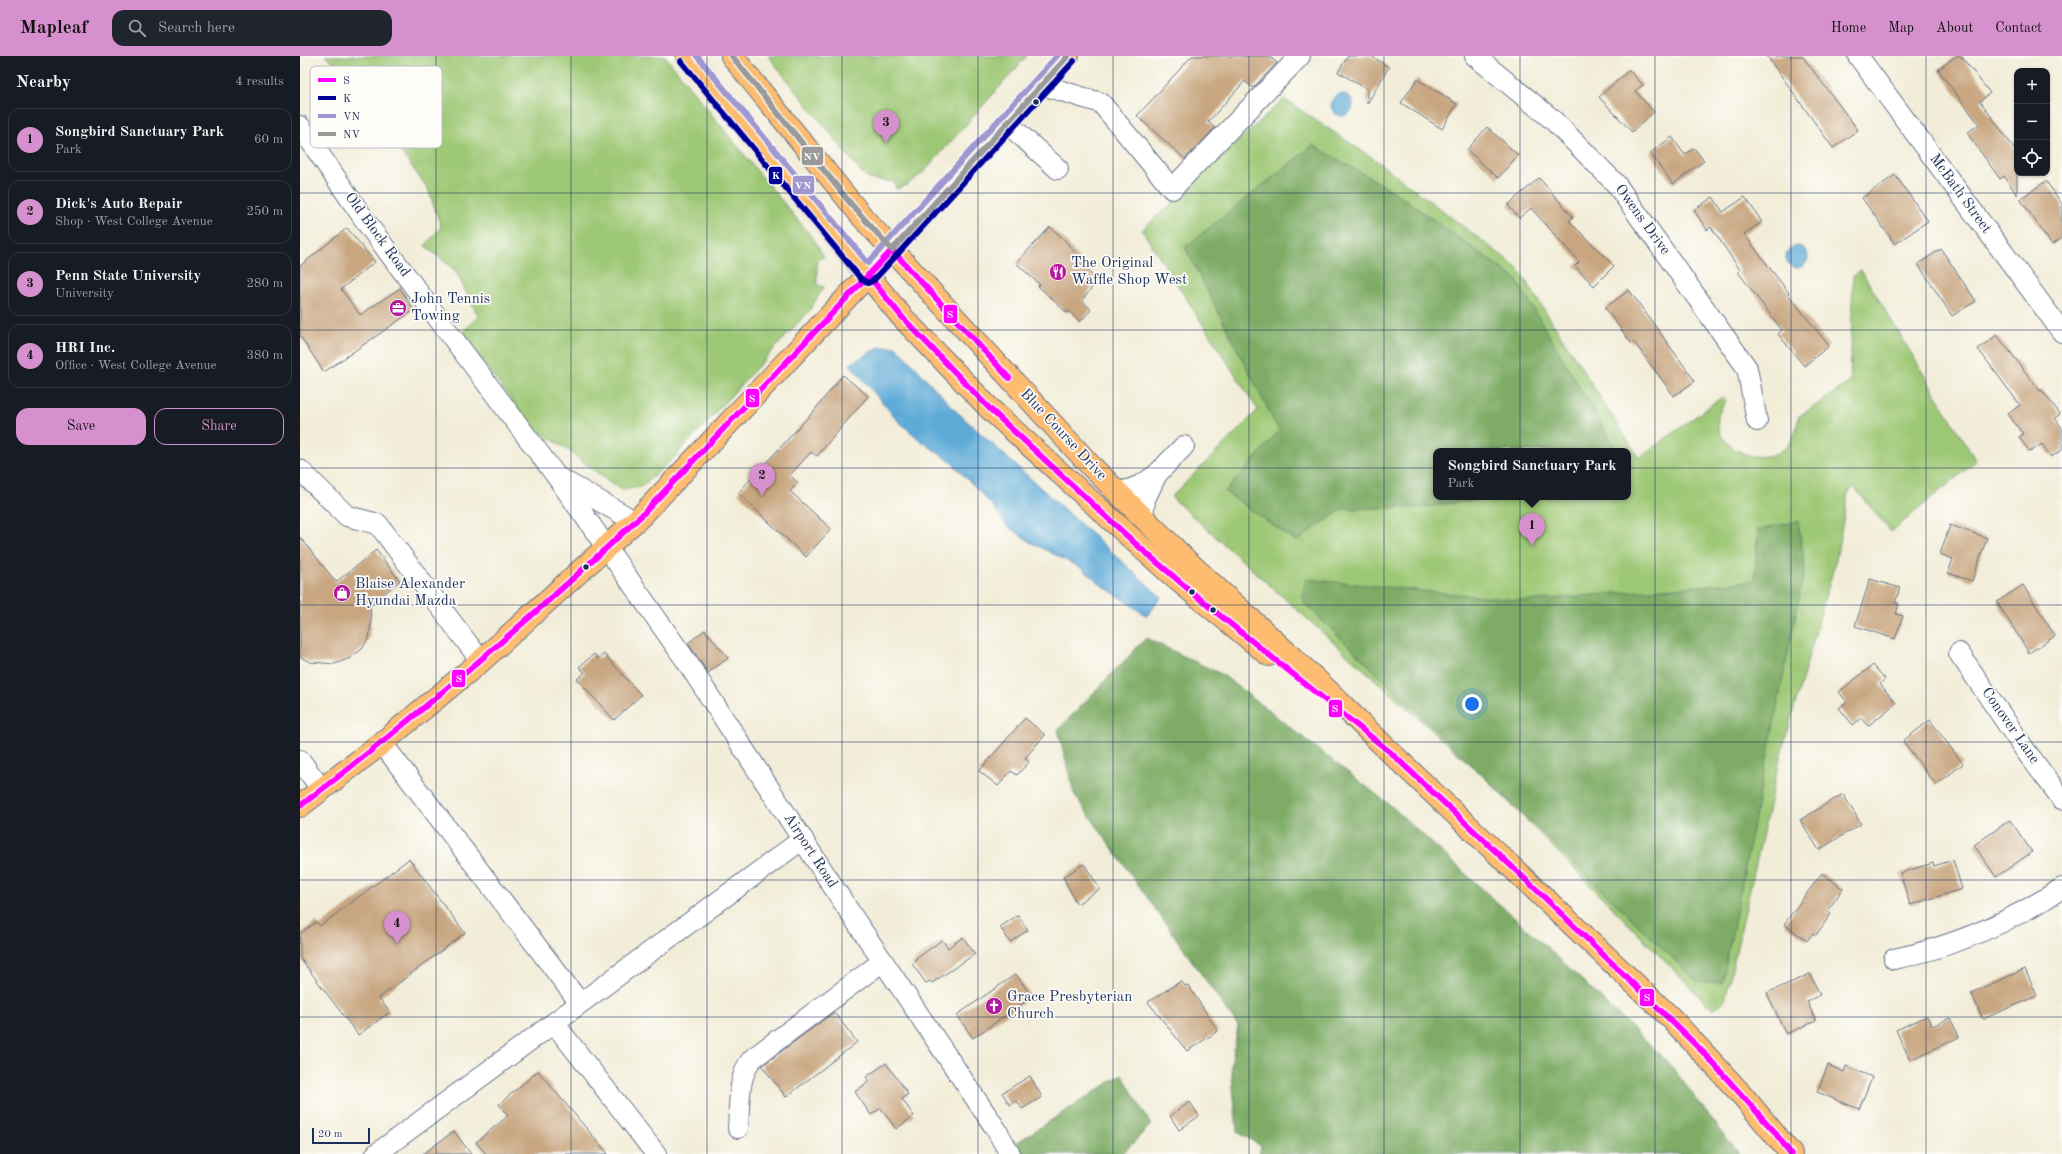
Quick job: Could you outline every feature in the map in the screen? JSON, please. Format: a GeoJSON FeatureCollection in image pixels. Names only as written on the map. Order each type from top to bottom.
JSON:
{"type":"FeatureCollection","features":[{"type":"Feature","properties":{"kind":"main road","name":"Blue Course Drive"},"geometry":{"type":"LineString","coordinates":[[687,56],[902,317],[990,409],[1138,546],[1207,605],[1390,752]]}},
{"type":"Feature","properties":{"kind":"main road","name":"Blue Course Drive"},"geometry":{"type":"LineString","coordinates":[[732,56],[851,204],[1017,387],[1117,492],[1213,586],[1321,684],[1390,752],[1671,1018],[1743,1096],[1791,1154]]}},
{"type":"Feature","properties":{"kind":"main road"},"geometry":{"type":"LineString","coordinates":[[300,806],[382,743],[481,661],[636,522],[892,250],[1068,56]]}},
{"type":"Feature","properties":{"kind":"street"},"geometry":{"type":"LineString","coordinates":[[1042,85],[1101,103],[1172,189],[1300,56]]}},
{"type":"Feature","properties":{"kind":"street","name":"Owens Drive"},"geometry":{"type":"LineString","coordinates":[[1475,56],[1553,120],[1616,184],[1747,368],[1757,421]]}},
{"type":"Feature","properties":{"kind":"street","name":"McBath Street"},"geometry":{"type":"LineString","coordinates":[[1858,56],[2062,332]]}},
{"type":"Feature","properties":{"kind":"street"},"geometry":{"type":"LineString","coordinates":[[1007,123],[1058,169]]}},
{"type":"Feature","properties":{"kind":"street","name":"Old Block Road"},"geometry":{"type":"LineString","coordinates":[[300,126],[310,141]]}},
{"type":"Feature","properties":{"kind":"street","name":"Old Block Road"},"geometry":{"type":"LineString","coordinates":[[315,148],[371,229],[557,477],[606,550]]}},
{"type":"Feature","properties":{"kind":"street"},"geometry":{"type":"LineString","coordinates":[[1117,492],[1129,491],[1142,486],[1157,474],[1184,446]]}},
{"type":"Feature","properties":{"kind":"street"},"geometry":{"type":"LineString","coordinates":[[300,470],[347,516],[378,524],[481,661]]}},
{"type":"Feature","properties":{"kind":"street"},"geometry":{"type":"LineString","coordinates":[[1143,518],[1145,499],[1157,474]]}},
{"type":"Feature","properties":{"kind":"street","name":"Old Block Road"},"geometry":{"type":"LineString","coordinates":[[557,477],[636,522]]}},
{"type":"Feature","properties":{"kind":"street","name":"Airport Road"},"geometry":{"type":"LineString","coordinates":[[606,550],[687,662],[883,961],[996,1129],[1010,1154]]}},
{"type":"Feature","properties":{"kind":"street","name":"Conover Lane"},"geometry":{"type":"LineString","coordinates":[[1959,652],[2025,750],[2062,799]]}},
{"type":"Feature","properties":{"kind":"street"},"geometry":{"type":"LineString","coordinates":[[382,743],[580,1003]]}},
{"type":"Feature","properties":{"kind":"street"},"geometry":{"type":"LineString","coordinates":[[300,760],[322,790]]}},
{"type":"Feature","properties":{"kind":"street"},"geometry":{"type":"LineString","coordinates":[[376,1154],[803,839]]}},
{"type":"Feature","properties":{"kind":"street"},"geometry":{"type":"LineString","coordinates":[[1894,960],[1931,951],[1990,930],[2038,904],[2062,888]]}},
{"type":"Feature","properties":{"kind":"street"},"geometry":{"type":"LineString","coordinates":[[738,1128],[745,1067],[752,1059],[883,961]]}},
{"type":"Feature","properties":{"kind":"street"},"geometry":{"type":"LineString","coordinates":[[554,1023],[656,1154]]}},
{"type":"Feature","properties":{"kind":"green space"},"geometry":{"type":"Polygon","coordinates":[[[325,56],[665,56],[815,241],[824,257],[817,260],[817,285],[824,287],[809,311],[673,459],[641,487],[623,490],[605,479],[568,450],[532,427],[461,334],[478,316],[455,270],[425,246],[441,227],[428,189],[398,148],[442,148],[442,66],[337,66],[325,56]]]}},
{"type":"Feature","properties":{"kind":"green space"},"geometry":{"type":"Polygon","coordinates":[[[768,56],[1027,56],[924,172],[907,185],[896,189],[894,182],[869,179],[862,173],[768,56]]]}},
{"type":"Feature","properties":{"kind":"green space"},"geometry":{"type":"Polygon","coordinates":[[[1284,99],[1374,159],[1517,267],[1639,458],[1722,397],[1726,401],[1718,418],[1721,434],[1731,446],[1746,454],[1763,456],[1779,452],[1792,439],[1798,417],[1850,382],[1853,276],[1861,270],[1976,461],[1891,532],[1854,487],[1848,493],[1836,560],[1780,758],[1725,1000],[1713,1010],[1484,777],[1171,497],[1258,410],[1142,230],[1284,99]]]}},
{"type":"Feature","properties":{"kind":"green space"},"geometry":{"type":"Polygon","coordinates":[[[1313,145],[1395,192],[1516,279],[1613,444],[1611,448],[1433,448],[1433,500],[1474,500],[1426,507],[1343,509],[1296,541],[1225,492],[1279,431],[1185,247],[1313,145]]]}},
{"type":"Feature","properties":{"kind":"green space"},"geometry":{"type":"Polygon","coordinates":[[[1798,521],[1805,568],[1722,983],[1696,981],[1302,601],[1306,579],[1525,601],[1755,581],[1758,530],[1798,521]]]}},
{"type":"Feature","properties":{"kind":"green space"},"geometry":{"type":"Polygon","coordinates":[[[1146,638],[1223,675],[1390,805],[1552,952],[1668,1062],[1739,1154],[1259,1154],[1261,1146],[1237,1132],[1231,1066],[1238,1026],[1074,794],[1058,730],[1146,638]]]}},
{"type":"Feature","properties":{"kind":"green space"},"geometry":{"type":"Polygon","coordinates":[[[1122,1074],[1151,1125],[1122,1154],[1009,1154],[1007,1149],[1122,1074]]]}},
{"type":"Feature","properties":{"kind":"water"},"geometry":{"type":"Polygon","coordinates":[[[1342,94],[1350,97],[1353,105],[1350,113],[1342,116],[1334,113],[1331,105],[1334,97],[1342,94]]]}},
{"type":"Feature","properties":{"kind":"water"},"geometry":{"type":"Polygon","coordinates":[[[1797,246],[1805,249],[1808,257],[1805,265],[1797,268],[1789,265],[1786,257],[1789,249],[1797,246]]]}},
{"type":"Feature","properties":{"kind":"water"},"geometry":{"type":"Polygon","coordinates":[[[879,347],[897,347],[956,411],[1161,597],[1147,616],[1104,587],[1081,568],[1030,542],[1006,525],[992,505],[951,462],[920,440],[897,420],[850,364],[879,347]]]}},
{"type":"Feature","properties":{"kind":"building"},"geometry":{"type":"Polygon","coordinates":[[[1192,56],[1269,56],[1277,63],[1253,88],[1245,81],[1208,122],[1215,128],[1185,159],[1137,116],[1192,56]]]}},
{"type":"Feature","properties":{"kind":"building"},"geometry":{"type":"Polygon","coordinates":[[[1348,56],[1371,56],[1389,67],[1367,104],[1367,89],[1338,72],[1348,56]]]}},
{"type":"Feature","properties":{"kind":"building"},"geometry":{"type":"Polygon","coordinates":[[[1767,56],[1802,56],[1858,130],[1833,148],[1767,56]]]}},
{"type":"Feature","properties":{"kind":"building"},"geometry":{"type":"Polygon","coordinates":[[[1956,56],[1961,56],[1990,93],[1980,101],[2014,148],[2014,176],[2017,176],[2017,195],[2004,176],[2000,179],[1967,133],[1979,124],[1938,70],[1956,56]]]}},
{"type":"Feature","properties":{"kind":"building"},"geometry":{"type":"Polygon","coordinates":[[[1629,70],[1643,85],[1635,91],[1654,112],[1632,132],[1599,97],[1629,70]]]}},
{"type":"Feature","properties":{"kind":"building"},"geometry":{"type":"Polygon","coordinates":[[[1417,79],[1457,104],[1442,129],[1401,103],[1417,79]]]}},
{"type":"Feature","properties":{"kind":"building"},"geometry":{"type":"Polygon","coordinates":[[[1487,127],[1518,155],[1498,178],[1467,150],[1487,127]]]}},
{"type":"Feature","properties":{"kind":"building"},"geometry":{"type":"Polygon","coordinates":[[[1672,137],[1685,155],[1694,148],[1704,161],[1673,184],[1650,153],[1672,137]]]}},
{"type":"Feature","properties":{"kind":"building"},"geometry":{"type":"Polygon","coordinates":[[[1895,175],[1928,221],[1895,244],[1862,198],[1895,175]]]}},
{"type":"Feature","properties":{"kind":"building"},"geometry":{"type":"Polygon","coordinates":[[[1539,178],[1573,217],[1569,221],[1614,266],[1594,286],[1575,266],[1579,262],[1531,208],[1519,218],[1508,205],[1539,178]]]}},
{"type":"Feature","properties":{"kind":"building"},"geometry":{"type":"Polygon","coordinates":[[[2046,181],[2062,204],[2062,238],[2052,245],[2020,199],[2046,181]]]}},
{"type":"Feature","properties":{"kind":"building"},"geometry":{"type":"Polygon","coordinates":[[[1713,197],[1723,212],[1745,197],[1762,222],[1744,234],[1789,293],[1788,294],[1829,346],[1804,366],[1778,334],[1782,330],[1738,272],[1740,270],[1711,227],[1707,230],[1694,210],[1713,197]]]}},
{"type":"Feature","properties":{"kind":"building","name":"The Original Waffle Shop West"},"geometry":{"type":"Polygon","coordinates":[[[1050,227],[1065,240],[1097,282],[1082,300],[1091,310],[1080,322],[1069,311],[1067,313],[1016,263],[1050,227]]]}},
{"type":"Feature","properties":{"kind":"building"},"geometry":{"type":"Polygon","coordinates":[[[347,228],[375,262],[341,289],[360,315],[400,288],[414,310],[324,372],[300,336],[300,266],[347,228]]]}},
{"type":"Feature","properties":{"kind":"building"},"geometry":{"type":"Polygon","coordinates":[[[1941,249],[1976,301],[1952,316],[1918,264],[1941,249]]]}},
{"type":"Feature","properties":{"kind":"building"},"geometry":{"type":"Polygon","coordinates":[[[1629,290],[1695,381],[1674,396],[1633,341],[1631,343],[1605,308],[1629,290]]]}},
{"type":"Feature","properties":{"kind":"building"},"geometry":{"type":"Polygon","coordinates":[[[1997,335],[2040,391],[2042,390],[2060,414],[2055,418],[2062,428],[2062,450],[2051,457],[2042,444],[2030,452],[2019,437],[2023,434],[2008,414],[2020,405],[1978,349],[1997,335]]]}},
{"type":"Feature","properties":{"kind":"building"},"geometry":{"type":"Polygon","coordinates":[[[843,375],[868,396],[817,456],[811,452],[790,475],[798,483],[790,491],[831,529],[806,557],[738,493],[813,412],[843,375]]]}},
{"type":"Feature","properties":{"kind":"building"},"geometry":{"type":"Polygon","coordinates":[[[1950,525],[1987,538],[1972,581],[1948,573],[1953,559],[1940,554],[1950,525]]]}},
{"type":"Feature","properties":{"kind":"building","name":"Blaise Alexander Hyundai Mazda"},"geometry":{"type":"Polygon","coordinates":[[[300,537],[336,582],[376,550],[400,581],[370,605],[371,623],[369,638],[362,649],[350,658],[335,664],[310,662],[300,657],[300,537]]]}},
{"type":"Feature","properties":{"kind":"building"},"geometry":{"type":"Polygon","coordinates":[[[1870,579],[1900,588],[1895,603],[1899,604],[1896,614],[1903,616],[1895,639],[1855,626],[1870,579]]]}},
{"type":"Feature","properties":{"kind":"building"},"geometry":{"type":"Polygon","coordinates":[[[2023,585],[2055,636],[2029,653],[1997,602],[2023,585]]]}},
{"type":"Feature","properties":{"kind":"building"},"geometry":{"type":"Polygon","coordinates":[[[705,630],[728,658],[708,673],[688,643],[705,630]]]}},
{"type":"Feature","properties":{"kind":"building"},"geometry":{"type":"Polygon","coordinates":[[[594,654],[598,659],[604,654],[641,695],[614,720],[577,679],[585,673],[579,667],[594,654]]]}},
{"type":"Feature","properties":{"kind":"building"},"geometry":{"type":"Polygon","coordinates":[[[1873,665],[1885,679],[1880,684],[1896,703],[1868,726],[1861,718],[1853,725],[1839,708],[1847,702],[1839,692],[1873,665]]]}},
{"type":"Feature","properties":{"kind":"building"},"geometry":{"type":"Polygon","coordinates":[[[1025,718],[1045,735],[1025,758],[1029,762],[1017,775],[1011,771],[998,786],[979,771],[1025,718]]]}},
{"type":"Feature","properties":{"kind":"building"},"geometry":{"type":"Polygon","coordinates":[[[1930,720],[1963,764],[1936,785],[1903,741],[1930,720]]]}},
{"type":"Feature","properties":{"kind":"building"},"geometry":{"type":"Polygon","coordinates":[[[1843,794],[1861,824],[1819,850],[1800,820],[1843,794]]]}},
{"type":"Feature","properties":{"kind":"building"},"geometry":{"type":"Polygon","coordinates":[[[2010,820],[2032,852],[1996,877],[1974,845],[2010,820]]]}},
{"type":"Feature","properties":{"kind":"building"},"geometry":{"type":"Polygon","coordinates":[[[409,859],[465,933],[379,998],[390,1012],[358,1035],[300,958],[300,934],[316,922],[320,926],[409,859]]]}},
{"type":"Feature","properties":{"kind":"building"},"geometry":{"type":"Polygon","coordinates":[[[1953,860],[1962,889],[1910,905],[1900,873],[1933,863],[1934,866],[1953,860]]]}},
{"type":"Feature","properties":{"kind":"building"},"geometry":{"type":"Polygon","coordinates":[[[1084,864],[1100,889],[1077,904],[1063,877],[1084,864]]]}},
{"type":"Feature","properties":{"kind":"building"},"geometry":{"type":"Polygon","coordinates":[[[1822,873],[1843,889],[1827,911],[1831,914],[1816,935],[1813,933],[1807,941],[1784,924],[1822,873]]]}},
{"type":"Feature","properties":{"kind":"building"},"geometry":{"type":"Polygon","coordinates":[[[1018,915],[1028,930],[1010,942],[1000,927],[1018,915]]]}},
{"type":"Feature","properties":{"kind":"building"},"geometry":{"type":"Polygon","coordinates":[[[963,937],[975,954],[932,983],[930,981],[926,983],[912,964],[917,960],[916,959],[942,940],[948,948],[963,937]]]}},
{"type":"Feature","properties":{"kind":"building"},"geometry":{"type":"Polygon","coordinates":[[[2025,969],[2037,996],[1983,1019],[1971,993],[2025,969]]]}},
{"type":"Feature","properties":{"kind":"building","name":"Grace Presbyterian Church"},"geometry":{"type":"Polygon","coordinates":[[[1016,974],[1032,997],[973,1038],[957,1015],[1016,974]]]}},
{"type":"Feature","properties":{"kind":"building"},"geometry":{"type":"Polygon","coordinates":[[[1810,974],[1820,995],[1807,1001],[1816,1021],[1786,1034],[1767,993],[1810,974]]]}},
{"type":"Feature","properties":{"kind":"building"},"geometry":{"type":"Polygon","coordinates":[[[1181,981],[1185,986],[1188,985],[1218,1031],[1187,1051],[1148,1002],[1181,981]]]}},
{"type":"Feature","properties":{"kind":"building"},"geometry":{"type":"Polygon","coordinates":[[[834,1012],[857,1042],[786,1097],[762,1066],[834,1012]]]}},
{"type":"Feature","properties":{"kind":"building"},"geometry":{"type":"Polygon","coordinates":[[[1927,1016],[1932,1026],[1950,1018],[1959,1037],[1910,1060],[1896,1030],[1927,1016]]]}},
{"type":"Feature","properties":{"kind":"building"},"geometry":{"type":"Polygon","coordinates":[[[886,1063],[908,1094],[902,1099],[914,1116],[896,1129],[881,1108],[871,1115],[855,1092],[869,1081],[866,1077],[886,1063]]]}},
{"type":"Feature","properties":{"kind":"building"},"geometry":{"type":"Polygon","coordinates":[[[1828,1065],[1844,1072],[1846,1066],[1872,1077],[1859,1109],[1817,1092],[1828,1065]]]}},
{"type":"Feature","properties":{"kind":"building"},"geometry":{"type":"Polygon","coordinates":[[[538,1071],[608,1154],[486,1154],[476,1142],[508,1116],[499,1104],[538,1071]]]}},
{"type":"Feature","properties":{"kind":"building"},"geometry":{"type":"Polygon","coordinates":[[[1030,1076],[1042,1097],[1022,1109],[1017,1101],[1010,1105],[1002,1093],[1030,1076]]]}},
{"type":"Feature","properties":{"kind":"building"},"geometry":{"type":"Polygon","coordinates":[[[1190,1102],[1199,1116],[1179,1130],[1170,1116],[1190,1102]]]}},
{"type":"Feature","properties":{"kind":"building"},"geometry":{"type":"Polygon","coordinates":[[[454,1131],[471,1154],[423,1154],[454,1131]]]}},
{"type":"Feature","properties":{"kind":"transit line","name":"VN"},"geometry":{"type":"LineString","coordinates":[[697,56],[868,263],[1057,56]]}},
{"type":"Feature","properties":{"kind":"transit line","name":"NV"},"geometry":{"type":"LineString","coordinates":[[732,56],[851,204],[892,250],[1068,56]]}},
{"type":"Feature","properties":{"kind":"transit line","name":"K"},"geometry":{"type":"LineString","coordinates":[[681,61],[862,280],[868,283],[874,280],[1074,61]]}},
{"type":"Feature","properties":{"kind":"transit line","name":"S"},"geometry":{"type":"LineString","coordinates":[[892,250],[1009,378]]}},
{"type":"Feature","properties":{"kind":"transit line","name":"S"},"geometry":{"type":"LineString","coordinates":[[300,806],[345,772],[432,701],[518,628],[643,514],[892,250]]}},
{"type":"Feature","properties":{"kind":"transit line","name":"S"},"geometry":{"type":"LineString","coordinates":[[868,275],[902,317],[990,409],[1138,546],[1207,605],[1390,752],[1540,893],[1702,1051],[1773,1130],[1791,1154]]}},
{"type":"Feature","properties":{"kind":"place","name":"Penn State University"},"geometry":{"type":"Point","coordinates":[886,143]}},
{"type":"Feature","properties":{"kind":"place","name":"The Original Waffle Shop West"},"geometry":{"type":"Point","coordinates":[1058,272]}},
{"type":"Feature","properties":{"kind":"place","name":"John Tennis Towing"},"geometry":{"type":"Point","coordinates":[398,308]}},
{"type":"Feature","properties":{"kind":"place","name":"Dick's Auto Repair"},"geometry":{"type":"Point","coordinates":[762,496]}},
{"type":"Feature","properties":{"kind":"place","name":"Songbird Sanctuary Park"},"geometry":{"type":"Point","coordinates":[1532,546]}},
{"type":"Feature","properties":{"kind":"place","name":"Blaise Alexander Hyundai Mazda"},"geometry":{"type":"Point","coordinates":[342,593]}},
{"type":"Feature","properties":{"kind":"place","name":"HRI Inc."},"geometry":{"type":"Point","coordinates":[397,944]}},
{"type":"Feature","properties":{"kind":"place","name":"Grace Presbyterian Church"},"geometry":{"type":"Point","coordinates":[994,1006]}}]}
